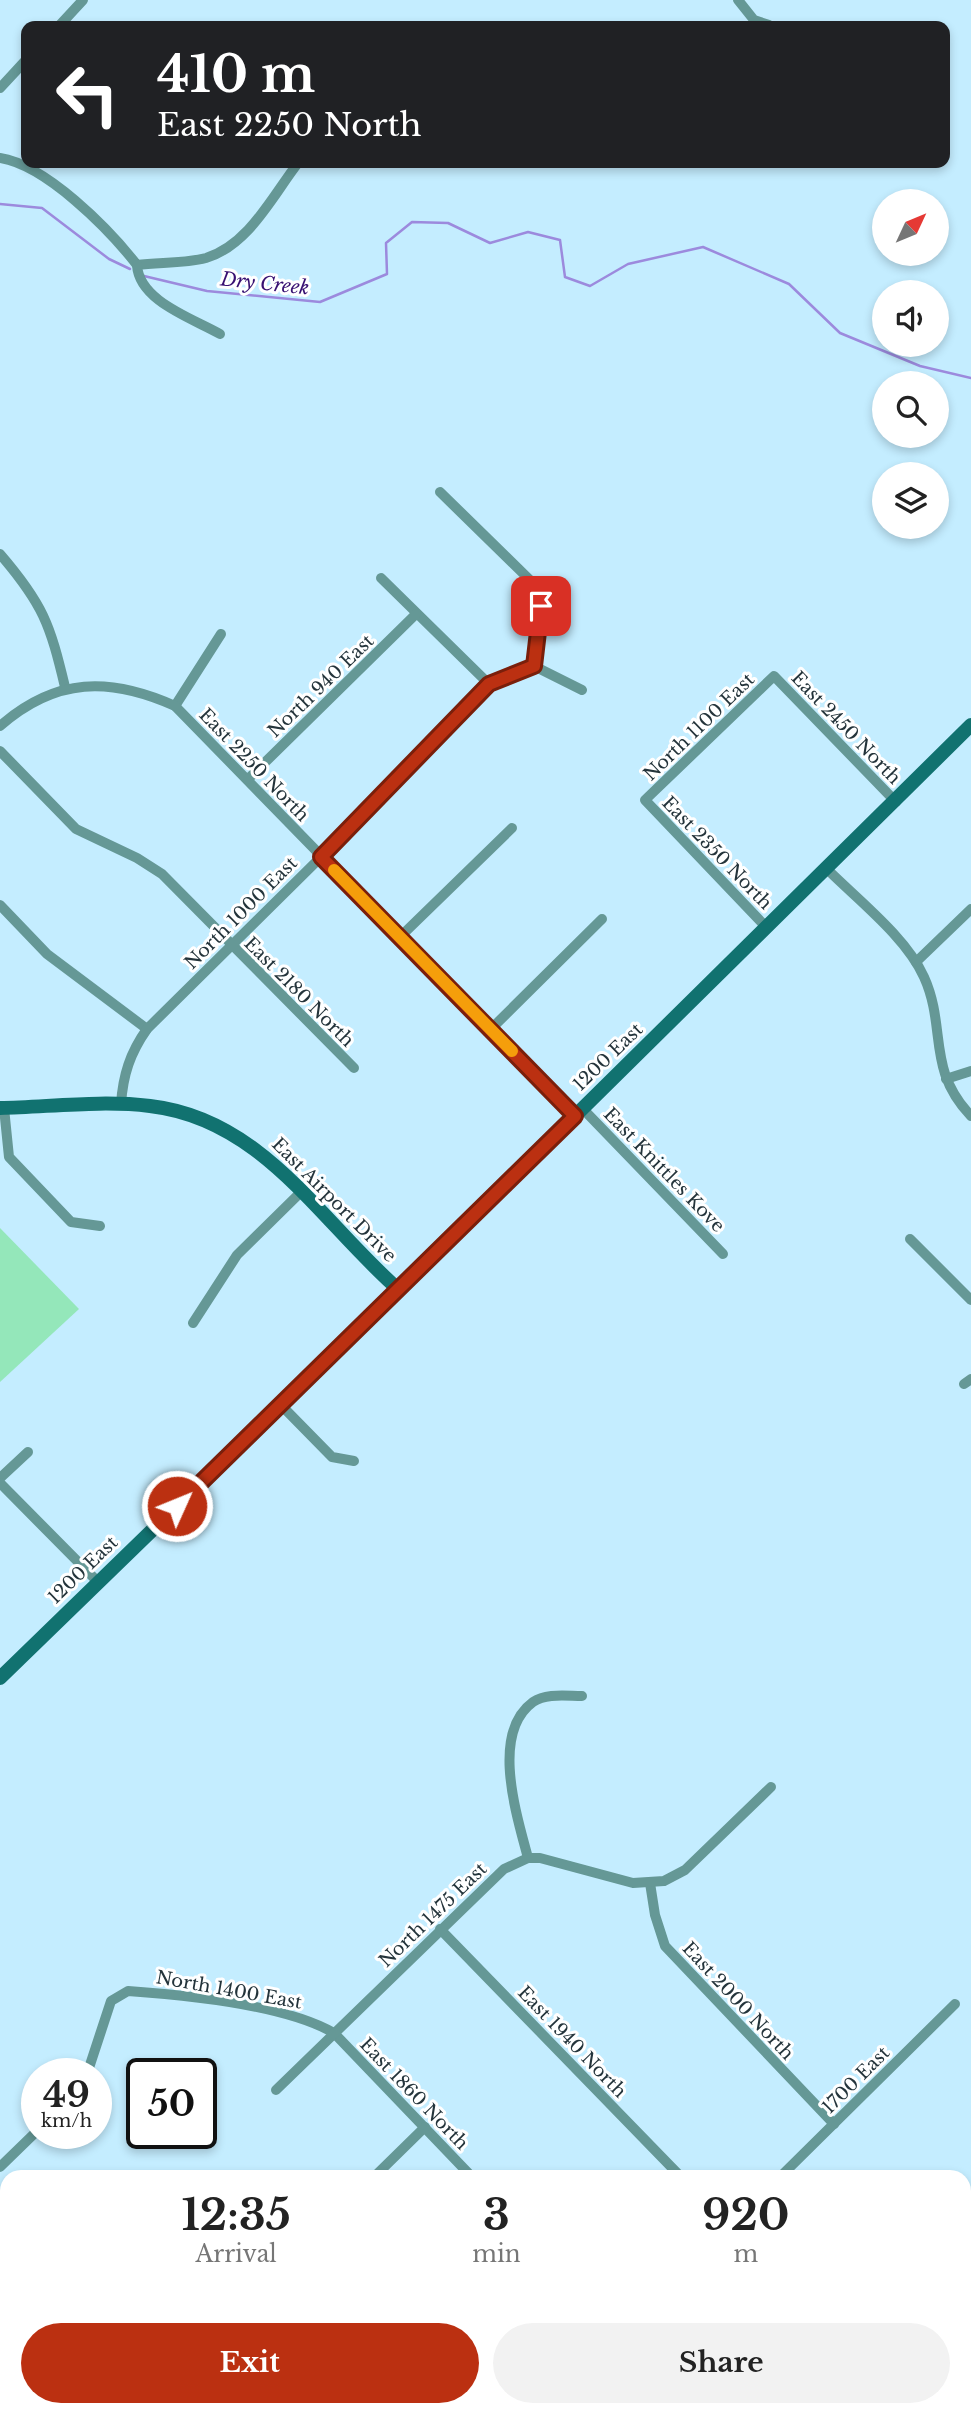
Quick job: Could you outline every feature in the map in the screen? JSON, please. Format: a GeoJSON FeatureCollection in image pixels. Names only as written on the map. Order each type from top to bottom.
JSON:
{"type":"FeatureCollection","features":[{"type":"Feature","properties":{"kind":"main road","name":"1200 East"},"geometry":{"type":"LineString","coordinates":[[0,1678],[399,1290],[971,725]]}},
{"type":"Feature","properties":{"kind":"main road","name":"East Airport Drive"},"geometry":{"type":"LineString","coordinates":[[2,1108],[121,1104],[166,1108],[219,1126],[260,1150],[399,1290]]}},
{"type":"Feature","properties":{"kind":"street"},"geometry":{"type":"LineString","coordinates":[[63,21],[83,0]]}},
{"type":"Feature","properties":{"kind":"street"},"geometry":{"type":"LineString","coordinates":[[738,0],[757,21]]}},
{"type":"Feature","properties":{"kind":"street"},"geometry":{"type":"LineString","coordinates":[[0,88],[21,65]]}},
{"type":"Feature","properties":{"kind":"street"},"geometry":{"type":"LineString","coordinates":[[0,158],[21,167]]}},
{"type":"Feature","properties":{"kind":"street"},"geometry":{"type":"LineString","coordinates":[[23,168],[39,175],[73,200],[137,265],[141,284],[150,294],[220,334]]}},
{"type":"Feature","properties":{"kind":"street"},"geometry":{"type":"LineString","coordinates":[[137,265],[208,257],[229,245],[266,210],[295,168]]}},
{"type":"Feature","properties":{"kind":"street"},"geometry":{"type":"LineString","coordinates":[[440,492],[534,584],[541,606],[534,666],[582,690]]}},
{"type":"Feature","properties":{"kind":"street"},"geometry":{"type":"LineString","coordinates":[[0,554],[30,588],[50,626],[65,687]]}},
{"type":"Feature","properties":{"kind":"street"},"geometry":{"type":"LineString","coordinates":[[381,578],[489,684]]}},
{"type":"Feature","properties":{"kind":"street","name":"North 940 East"},"geometry":{"type":"LineString","coordinates":[[248,779],[416,614]]}},
{"type":"Feature","properties":{"kind":"street"},"geometry":{"type":"LineString","coordinates":[[0,726],[21,708],[65,687],[121,689],[145,693],[175,706],[221,634]]}},
{"type":"Feature","properties":{"kind":"street","name":"North 1000 East"},"geometry":{"type":"LineString","coordinates":[[121,1104],[126,1068],[134,1048],[147,1029],[321,857],[489,684],[534,666]]}},
{"type":"Feature","properties":{"kind":"street","name":"North 1100 East"},"geometry":{"type":"LineString","coordinates":[[645,800],[774,676]]}},
{"type":"Feature","properties":{"kind":"street","name":"East 2450 North"},"geometry":{"type":"LineString","coordinates":[[774,676],[896,802]]}},
{"type":"Feature","properties":{"kind":"street","name":"East 2250 North"},"geometry":{"type":"LineString","coordinates":[[175,706],[491,1029],[579,1112]]}},
{"type":"Feature","properties":{"kind":"street","name":"East 2180 North"},"geometry":{"type":"LineString","coordinates":[[0,751],[76,829],[148,864],[354,1068]]}},
{"type":"Feature","properties":{"kind":"street","name":"East 2350 North"},"geometry":{"type":"LineString","coordinates":[[645,800],[767,928]]}},
{"type":"Feature","properties":{"kind":"street"},"geometry":{"type":"LineString","coordinates":[[400,937],[512,828]]}},
{"type":"Feature","properties":{"kind":"street"},"geometry":{"type":"LineString","coordinates":[[827,869],[916,962],[933,1004],[938,1051],[946,1079],[957,1102],[971,1116]]}},
{"type":"Feature","properties":{"kind":"street"},"geometry":{"type":"LineString","coordinates":[[0,905],[47,954],[147,1029]]}},
{"type":"Feature","properties":{"kind":"street"},"geometry":{"type":"LineString","coordinates":[[916,962],[971,909]]}},
{"type":"Feature","properties":{"kind":"street"},"geometry":{"type":"LineString","coordinates":[[491,1029],[602,919]]}},
{"type":"Feature","properties":{"kind":"street"},"geometry":{"type":"LineString","coordinates":[[946,1079],[971,1071]]}},
{"type":"Feature","properties":{"kind":"street"},"geometry":{"type":"LineString","coordinates":[[2,1108],[9,1157],[71,1222],[100,1226]]}},
{"type":"Feature","properties":{"kind":"street","name":"East Knittles Kove"},"geometry":{"type":"LineString","coordinates":[[579,1112],[723,1254]]}},
{"type":"Feature","properties":{"kind":"street"},"geometry":{"type":"LineString","coordinates":[[193,1324],[237,1255],[302,1191]]}},
{"type":"Feature","properties":{"kind":"street"},"geometry":{"type":"LineString","coordinates":[[910,1239],[971,1300]]}},
{"type":"Feature","properties":{"kind":"street"},"geometry":{"type":"LineString","coordinates":[[281,1405],[332,1457],[354,1461]]}},
{"type":"Feature","properties":{"kind":"street"},"geometry":{"type":"LineString","coordinates":[[28,1452],[0,1480],[99,1583]]}},
{"type":"Feature","properties":{"kind":"street"},"geometry":{"type":"LineString","coordinates":[[582,1696],[548,1696],[533,1702],[518,1722],[509,1743],[508,1763],[528,1858],[564,1863],[633,1883],[664,1881],[685,1870],[771,1787]]}},
{"type":"Feature","properties":{"kind":"street","name":"North 1475 East"},"geometry":{"type":"LineString","coordinates":[[276,2090],[504,1869],[528,1858]]}},
{"type":"Feature","properties":{"kind":"street","name":"East 2000 North"},"geometry":{"type":"LineString","coordinates":[[650,1883],[655,1915],[665,1946],[834,2124]]}},
{"type":"Feature","properties":{"kind":"street","name":"East 1940 North"},"geometry":{"type":"LineString","coordinates":[[440,1929],[674,2170]]}},
{"type":"Feature","properties":{"kind":"street","name":"North 1400 East"},"geometry":{"type":"LineString","coordinates":[[92,2058],[111,2001],[128,1990],[261,2009],[313,2021],[334,2033]]}},
{"type":"Feature","properties":{"kind":"street","name":"1700 East"},"geometry":{"type":"LineString","coordinates":[[787,2170],[955,2004]]}},
{"type":"Feature","properties":{"kind":"street","name":"East 1860 North"},"geometry":{"type":"LineString","coordinates":[[334,2033],[465,2170]]}},
{"type":"Feature","properties":{"kind":"street"},"geometry":{"type":"LineString","coordinates":[[381,2170],[425,2127]]}},
{"type":"Feature","properties":{"kind":"street"},"geometry":{"type":"LineString","coordinates":[[0,2167],[21,2147]]}},
{"type":"Feature","properties":{"kind":"green space"},"geometry":{"type":"Polygon","coordinates":[[[0,1228],[79,1309],[0,1382],[0,1228]]]}},
{"type":"Feature","properties":{"kind":"waterway","name":"Dry Creek"},"geometry":{"type":"LineString","coordinates":[[0,204],[42,208],[109,259],[130,269]]}},
{"type":"Feature","properties":{"kind":"waterway","name":"Dry Creek"},"geometry":{"type":"LineString","coordinates":[[144,276],[207,291],[320,302],[387,274],[386,243],[412,222],[448,223],[490,243],[528,232],[560,240],[565,277],[590,286],[628,264],[703,247],[789,284],[840,333],[920,366],[971,378]]}},
{"type":"Feature","properties":{"kind":"slow traffic"},"geometry":{"type":"LineString","coordinates":[[334,870],[512,1051]]}},
{"type":"Feature","properties":{"kind":"route"},"geometry":{"type":"LineString","coordinates":[[177,1506],[575,1116],[321,857],[489,684],[534,666],[541,606]]}}]}
